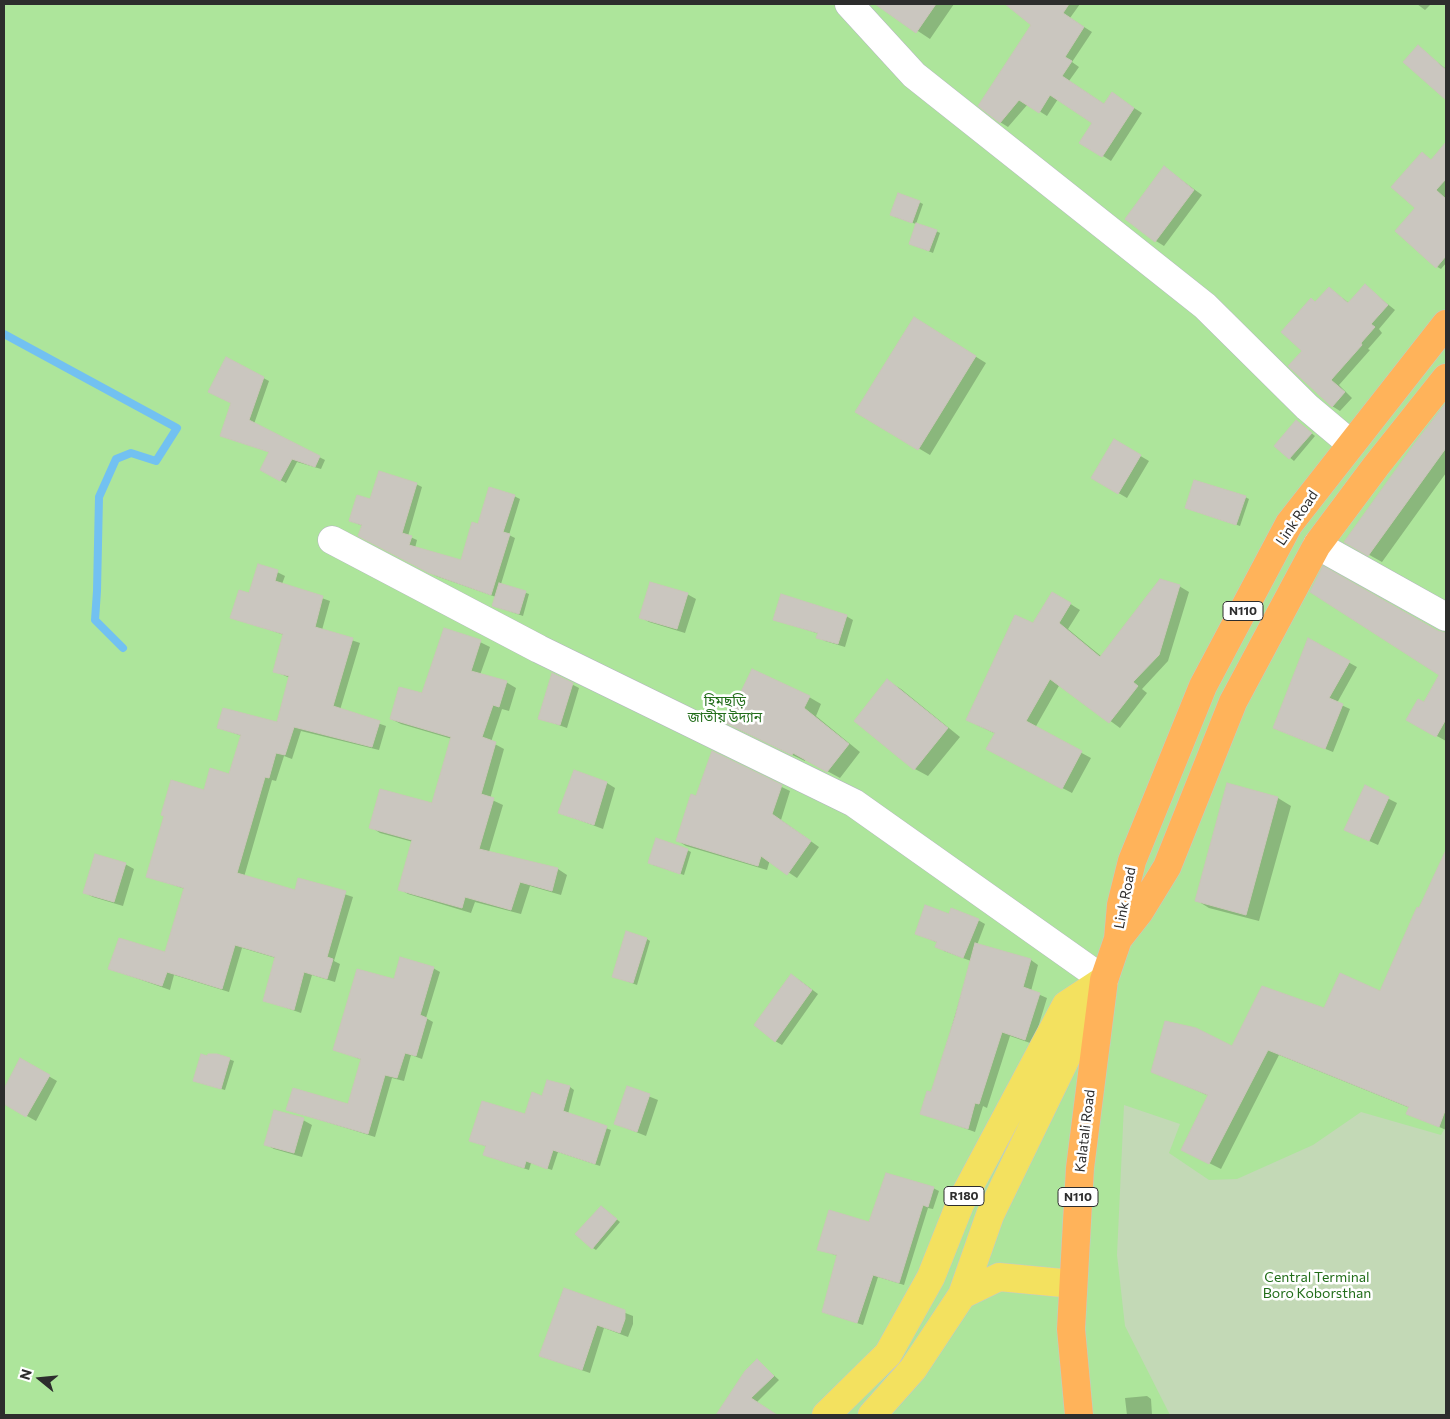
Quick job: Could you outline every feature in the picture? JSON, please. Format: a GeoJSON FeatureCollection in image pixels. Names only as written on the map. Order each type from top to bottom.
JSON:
{"type":"FeatureCollection","features":[{"type":"Feature","properties":{"kind":"highway","name":"Link Road"},"geometry":{"type":"LineString","coordinates":[[1118,939],[1122,905],[1132,861],[1203,686],[1289,524],[1446,324]]}},
{"type":"Feature","properties":{"kind":"highway","name":"Link Road"},"geometry":{"type":"LineString","coordinates":[[1118,939],[1140,910],[1167,867],[1233,702],[1317,545],[1376,466],[1446,378]]}},
{"type":"Feature","properties":{"kind":"highway","name":"Kalatali Road"},"geometry":{"type":"LineString","coordinates":[[1079,1415],[1071,1329],[1080,1168],[1104,980],[1118,939]]}},
{"type":"Feature","properties":{"kind":"main road","name":"R180"},"geometry":{"type":"LineString","coordinates":[[872,1415],[913,1370],[962,1295],[990,1215],[1104,980]]}},
{"type":"Feature","properties":{"kind":"main road","name":"R180"},"geometry":{"type":"LineString","coordinates":[[826,1415],[888,1354],[931,1277],[960,1204],[1066,1005],[1104,980]]}},
{"type":"Feature","properties":{"kind":"main road"},"geometry":{"type":"LineString","coordinates":[[962,1295],[999,1277],[1073,1284]]}},
{"type":"Feature","properties":{"kind":"street"},"geometry":{"type":"LineString","coordinates":[[849,4],[914,75],[1204,306],[1307,407],[1351,444]]}},
{"type":"Feature","properties":{"kind":"street"},"geometry":{"type":"LineString","coordinates":[[332,540],[539,649],[854,802],[1104,980]]}},
{"type":"Feature","properties":{"kind":"street"},"geometry":{"type":"LineString","coordinates":[[1317,545],[1446,617]]}},
{"type":"Feature","properties":{"kind":"green space","name":"হিমছড়ি জাতীয় উদ্যান"},"geometry":{"type":"Polygon","coordinates":[[[4,4],[1446,4],[1446,1415],[4,1415],[4,4]]]}},
{"type":"Feature","properties":{"kind":"green space","name":"Central Terminal Boro Koborsthan"},"geometry":{"type":"Polygon","coordinates":[[[1124,1105],[1180,1124],[1169,1153],[1209,1180],[1237,1179],[1313,1145],[1361,1112],[1441,1135],[1446,1126],[1446,1415],[1170,1415],[1125,1326],[1117,1255],[1124,1105]]]}},
{"type":"Feature","properties":{"kind":"building"},"geometry":{"type":"Polygon","coordinates":[[[875,4],[936,4],[916,33],[875,4]]]}},
{"type":"Feature","properties":{"kind":"building"},"geometry":{"type":"Polygon","coordinates":[[[1005,4],[1069,4],[1063,13],[1084,27],[1065,57],[1072,61],[1062,76],[1104,104],[1112,92],[1134,108],[1102,157],[1079,143],[1092,123],[1050,95],[1039,113],[1019,100],[1000,123],[978,106],[1031,25],[1005,4]]]}},
{"type":"Feature","properties":{"kind":"building"},"geometry":{"type":"Polygon","coordinates":[[[1418,45],[1446,70],[1446,100],[1403,62],[1418,45]]]}},
{"type":"Feature","properties":{"kind":"building"},"geometry":{"type":"Polygon","coordinates":[[[1446,142],[1446,179],[1436,190],[1446,199],[1446,256],[1436,268],[1395,231],[1415,208],[1391,187],[1422,152],[1431,160],[1446,142]]]}},
{"type":"Feature","properties":{"kind":"building"},"geometry":{"type":"Polygon","coordinates":[[[1164,166],[1194,190],[1155,242],[1125,219],[1164,166]]]}},
{"type":"Feature","properties":{"kind":"building"},"geometry":{"type":"Polygon","coordinates":[[[898,193],[920,201],[912,223],[890,215],[898,193]]]}},
{"type":"Feature","properties":{"kind":"building"},"geometry":{"type":"Polygon","coordinates":[[[916,223],[937,230],[929,251],[909,244],[916,223]]]}},
{"type":"Feature","properties":{"kind":"building"},"geometry":{"type":"Polygon","coordinates":[[[1365,284],[1388,305],[1371,324],[1375,327],[1361,343],[1362,345],[1331,380],[1345,392],[1332,407],[1288,366],[1302,351],[1281,332],[1311,298],[1315,302],[1329,287],[1348,303],[1365,284]]]}},
{"type":"Feature","properties":{"kind":"building"},"geometry":{"type":"Polygon","coordinates":[[[914,317],[976,356],[918,450],[855,412],[914,317]]]}},
{"type":"Feature","properties":{"kind":"building"},"geometry":{"type":"Polygon","coordinates":[[[226,357],[264,377],[249,420],[320,456],[315,467],[292,459],[280,481],[260,470],[269,452],[220,436],[231,403],[208,392],[226,357]]]}},
{"type":"Feature","properties":{"kind":"building"},"geometry":{"type":"Polygon","coordinates":[[[1446,403],[1446,448],[1368,556],[1344,542],[1415,443],[1446,403]]]}},
{"type":"Feature","properties":{"kind":"building"},"geometry":{"type":"Polygon","coordinates":[[[1296,420],[1312,433],[1289,459],[1274,446],[1296,420]]]}},
{"type":"Feature","properties":{"kind":"building"},"geometry":{"type":"Polygon","coordinates":[[[1114,439],[1141,455],[1118,494],[1091,478],[1114,439]]]}},
{"type":"Feature","properties":{"kind":"building"},"geometry":{"type":"Polygon","coordinates":[[[379,471],[417,483],[402,533],[412,536],[409,545],[461,560],[472,522],[478,524],[489,487],[515,495],[503,532],[510,534],[491,595],[429,573],[358,536],[362,525],[349,521],[357,495],[370,499],[379,471]]]}},
{"type":"Feature","properties":{"kind":"building"},"geometry":{"type":"Polygon","coordinates":[[[1194,480],[1246,496],[1236,525],[1185,508],[1194,480]]]}},
{"type":"Feature","properties":{"kind":"building"},"geometry":{"type":"Polygon","coordinates":[[[258,564],[278,570],[275,581],[323,596],[315,627],[353,638],[333,706],[380,721],[372,747],[294,727],[285,755],[276,753],[269,778],[265,777],[237,873],[295,890],[298,878],[346,891],[327,957],[333,959],[327,979],[304,972],[294,1010],[263,1001],[275,957],[235,945],[222,989],[167,972],[162,986],[108,969],[119,938],[165,952],[184,888],[146,877],[164,816],[161,815],[171,780],[204,790],[210,768],[229,774],[241,735],[217,728],[223,708],[277,722],[289,676],[273,672],[283,634],[230,618],[239,590],[249,593],[258,564]]]}},
{"type":"Feature","properties":{"kind":"building"},"geometry":{"type":"Polygon","coordinates":[[[1323,566],[1438,631],[1446,633],[1446,719],[1436,737],[1406,720],[1418,699],[1424,702],[1439,675],[1310,592],[1323,566]]]}},
{"type":"Feature","properties":{"kind":"building"},"geometry":{"type":"Polygon","coordinates":[[[1160,579],[1180,585],[1159,655],[1133,682],[1138,686],[1109,723],[1050,679],[1026,721],[1082,751],[1062,789],[986,749],[995,733],[966,720],[1015,615],[1033,623],[1052,592],[1071,603],[1059,623],[1100,657],[1160,579]]]}},
{"type":"Feature","properties":{"kind":"building"},"geometry":{"type":"Polygon","coordinates":[[[650,582],[688,593],[677,629],[639,618],[650,582]]]}},
{"type":"Feature","properties":{"kind":"building"},"geometry":{"type":"Polygon","coordinates":[[[499,583],[526,591],[519,614],[492,606],[499,583]]]}},
{"type":"Feature","properties":{"kind":"building"},"geometry":{"type":"Polygon","coordinates":[[[781,594],[847,615],[838,644],[816,638],[818,633],[773,620],[781,594]]]}},
{"type":"Feature","properties":{"kind":"building"},"geometry":{"type":"Polygon","coordinates":[[[444,628],[481,640],[471,671],[507,681],[499,707],[493,705],[482,737],[496,742],[481,794],[494,798],[479,849],[558,868],[552,891],[520,882],[511,910],[465,897],[462,908],[398,890],[412,840],[369,828],[380,789],[432,803],[451,737],[390,719],[399,687],[422,693],[444,628]]]}},
{"type":"Feature","properties":{"kind":"building"},"geometry":{"type":"Polygon","coordinates":[[[1308,638],[1350,661],[1329,698],[1343,704],[1325,749],[1273,728],[1308,638]]]}},
{"type":"Feature","properties":{"kind":"building"},"geometry":{"type":"Polygon","coordinates":[[[752,669],[810,696],[804,708],[849,744],[827,772],[793,753],[792,755],[726,723],[752,669]]]}},
{"type":"Feature","properties":{"kind":"building"},"geometry":{"type":"Polygon","coordinates":[[[552,673],[573,683],[560,725],[538,719],[552,673]]]}},
{"type":"Feature","properties":{"kind":"building"},"geometry":{"type":"Polygon","coordinates":[[[887,679],[948,728],[914,770],[854,721],[887,679]]]}},
{"type":"Feature","properties":{"kind":"building"},"geometry":{"type":"Polygon","coordinates":[[[712,751],[782,785],[772,814],[811,841],[787,875],[761,856],[758,866],[676,841],[691,794],[696,796],[712,751]]]}},
{"type":"Feature","properties":{"kind":"building"},"geometry":{"type":"Polygon","coordinates":[[[574,770],[607,782],[594,825],[558,813],[574,770]]]}},
{"type":"Feature","properties":{"kind":"building"},"geometry":{"type":"Polygon","coordinates":[[[1227,783],[1278,797],[1246,915],[1195,901],[1227,783]]]}},
{"type":"Feature","properties":{"kind":"building"},"geometry":{"type":"Polygon","coordinates":[[[1365,785],[1389,797],[1369,841],[1344,830],[1365,785]]]}},
{"type":"Feature","properties":{"kind":"building"},"geometry":{"type":"Polygon","coordinates":[[[656,838],[688,849],[680,874],[648,863],[656,838]]]}},
{"type":"Feature","properties":{"kind":"building"},"geometry":{"type":"Polygon","coordinates":[[[1446,850],[1446,1108],[1439,1127],[1406,1114],[1409,1107],[1268,1050],[1209,1164],[1181,1150],[1208,1095],[1151,1072],[1165,1021],[1196,1028],[1232,1046],[1262,986],[1324,1008],[1340,973],[1380,991],[1417,907],[1419,908],[1446,850]]]}},
{"type":"Feature","properties":{"kind":"building"},"geometry":{"type":"Polygon","coordinates":[[[95,854],[126,863],[114,902],[83,893],[95,854]]]}},
{"type":"Feature","properties":{"kind":"building"},"geometry":{"type":"Polygon","coordinates":[[[925,905],[949,914],[951,908],[979,919],[963,958],[935,947],[937,942],[915,934],[925,905]]]}},
{"type":"Feature","properties":{"kind":"building"},"geometry":{"type":"Polygon","coordinates":[[[626,931],[647,938],[633,983],[612,977],[626,931]]]}},
{"type":"Feature","properties":{"kind":"building"},"geometry":{"type":"Polygon","coordinates":[[[975,943],[1031,959],[1023,987],[1040,993],[1025,1040],[1002,1032],[979,1104],[975,1103],[968,1129],[920,1114],[927,1091],[931,1092],[955,1017],[975,943]]]}},
{"type":"Feature","properties":{"kind":"building"},"geometry":{"type":"Polygon","coordinates":[[[400,957],[434,967],[420,1015],[427,1018],[416,1056],[405,1053],[397,1078],[385,1075],[368,1134],[286,1110],[293,1088],[348,1104],[361,1059],[333,1050],[357,969],[394,979],[400,957]]]}},
{"type":"Feature","properties":{"kind":"building"},"geometry":{"type":"Polygon","coordinates":[[[791,974],[812,990],[775,1042],[754,1025],[791,974]]]}},
{"type":"Feature","properties":{"kind":"building"},"geometry":{"type":"Polygon","coordinates":[[[201,1054],[207,1056],[208,1054],[217,1054],[230,1058],[221,1089],[193,1081],[201,1054]]]}},
{"type":"Feature","properties":{"kind":"building"},"geometry":{"type":"Polygon","coordinates":[[[20,1058],[50,1075],[26,1117],[4,1104],[4,1089],[20,1058]]]}},
{"type":"Feature","properties":{"kind":"building"},"geometry":{"type":"Polygon","coordinates":[[[547,1080],[570,1086],[563,1111],[607,1126],[595,1164],[553,1150],[547,1169],[526,1161],[524,1168],[483,1155],[486,1146],[469,1141],[482,1101],[525,1114],[532,1092],[542,1096],[547,1080]]]}},
{"type":"Feature","properties":{"kind":"building"},"geometry":{"type":"Polygon","coordinates":[[[627,1086],[650,1094],[637,1132],[614,1124],[627,1086]]]}},
{"type":"Feature","properties":{"kind":"building"},"geometry":{"type":"Polygon","coordinates":[[[274,1110],[304,1118],[294,1153],[264,1145],[274,1110]]]}},
{"type":"Feature","properties":{"kind":"building"},"geometry":{"type":"Polygon","coordinates":[[[886,1173],[934,1187],[928,1207],[923,1205],[899,1283],[873,1275],[857,1323],[822,1312],[837,1255],[817,1250],[829,1210],[869,1222],[886,1173]]]}},
{"type":"Feature","properties":{"kind":"building"},"geometry":{"type":"Polygon","coordinates":[[[601,1206],[617,1219],[592,1249],[575,1234],[601,1206]]]}},
{"type":"Feature","properties":{"kind":"building"},"geometry":{"type":"Polygon","coordinates":[[[564,1288],[625,1310],[625,1319],[620,1333],[597,1325],[582,1370],[539,1356],[564,1288]]]}},
{"type":"Feature","properties":{"kind":"building"},"geometry":{"type":"Polygon","coordinates":[[[757,1359],[774,1376],[751,1398],[777,1415],[716,1415],[745,1371],[757,1359]]]}},
{"type":"Feature","properties":{"kind":"waterway"},"geometry":{"type":"LineString","coordinates":[[4,334],[177,428],[156,461],[131,453],[116,459],[99,497],[95,620],[123,648]]}}]}
